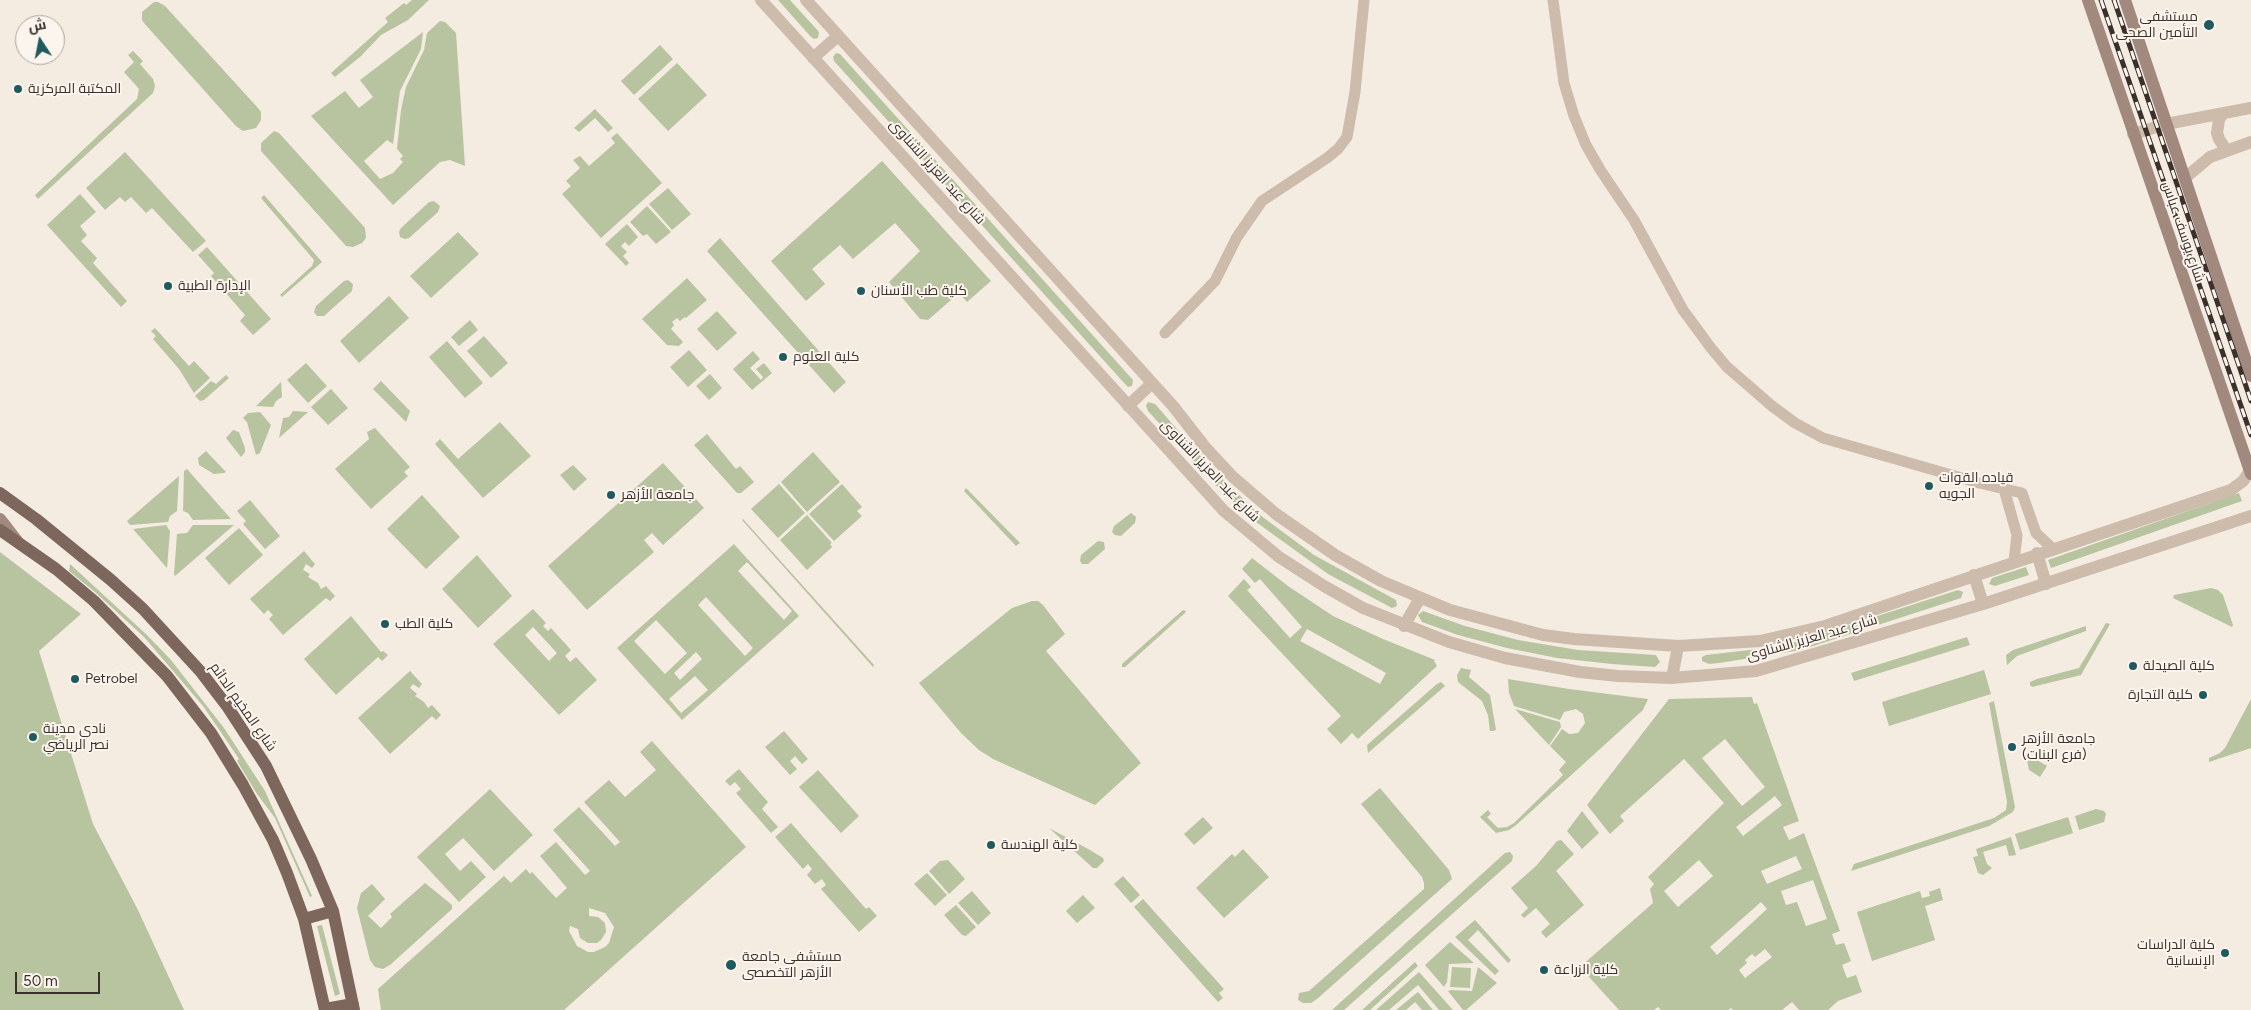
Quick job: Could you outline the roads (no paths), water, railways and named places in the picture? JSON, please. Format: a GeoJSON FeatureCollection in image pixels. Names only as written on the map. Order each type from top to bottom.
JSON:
{"type":"FeatureCollection","features":[{"type":"Feature","properties":{"kind":"main road","name":"شارع يوسف عباس"},"geometry":{"type":"LineString","coordinates":[[2088,0],[2250,473]]}},
{"type":"Feature","properties":{"kind":"main road","name":"شارع يوسف عباس"},"geometry":{"type":"LineString","coordinates":[[2125,0],[2251,376]]}},
{"type":"Feature","properties":{"kind":"main road","name":"شارع المخيم الدائم"},"geometry":{"type":"LineString","coordinates":[[0,493],[36,519],[111,580],[158,624],[201,672],[227,706],[266,766],[299,831],[333,911],[354,1007]]}},
{"type":"Feature","properties":{"kind":"main road"},"geometry":{"type":"LineString","coordinates":[[0,518],[18,541]]}},
{"type":"Feature","properties":{"kind":"main road"},"geometry":{"type":"LineString","coordinates":[[0,530],[56,569],[94,601],[150,658],[188,702],[211,733],[243,785],[273,840],[304,919],[325,1010],[354,1007]]}},
{"type":"Feature","properties":{"kind":"main road"},"geometry":{"type":"LineString","coordinates":[[304,919],[333,911]]}},
{"type":"Feature","properties":{"kind":"street","name":"شارع عبد العزيز الشناوى"},"geometry":{"type":"LineString","coordinates":[[761,0],[1224,511],[1263,544],[1332,591],[1363,608],[1404,626],[1465,648],[1549,667],[1618,676],[1672,678],[1756,671],[1983,604],[2251,516]]}},
{"type":"Feature","properties":{"kind":"street","name":"شارع عبد العزيز الشناوى"},"geometry":{"type":"LineString","coordinates":[[806,0],[1152,383],[1233,477],[1276,514],[1336,555],[1382,581],[1450,610],[1543,635],[1642,645],[1738,644],[1791,635],[1825,626],[2036,553],[2231,490],[2250,473]]}},
{"type":"Feature","properties":{"kind":"street"},"geometry":{"type":"LineString","coordinates":[[1165,333],[1215,281],[1237,237],[1258,206],[1272,194],[1327,158],[1338,149],[1347,137],[1355,92],[1364,0]]}},
{"type":"Feature","properties":{"kind":"street"},"geometry":{"type":"LineString","coordinates":[[1553,0],[1564,83],[1574,116],[1586,144],[1601,171],[1634,220],[1683,310],[1727,367],[1772,406],[1795,423],[1823,438],[2004,489],[2022,492],[2036,533],[2052,548]]}},
{"type":"Feature","properties":{"kind":"street"},"geometry":{"type":"LineString","coordinates":[[813,58],[838,36]]}},
{"type":"Feature","properties":{"kind":"street"},"geometry":{"type":"LineString","coordinates":[[2133,134],[2166,124],[2222,115],[2251,108]]}},
{"type":"Feature","properties":{"kind":"street"},"geometry":{"type":"LineString","coordinates":[[2222,115],[2217,126],[2217,133],[2226,150]]}},
{"type":"Feature","properties":{"kind":"street"},"geometry":{"type":"LineString","coordinates":[[2185,178],[2202,162],[2226,150],[2251,142]]}},
{"type":"Feature","properties":{"kind":"street"},"geometry":{"type":"LineString","coordinates":[[1128,406],[1152,383]]}},
{"type":"Feature","properties":{"kind":"street"},"geometry":{"type":"LineString","coordinates":[[2004,489],[2017,534],[2014,561]]}},
{"type":"Feature","properties":{"kind":"street"},"geometry":{"type":"LineString","coordinates":[[2036,553],[2046,584]]}},
{"type":"Feature","properties":{"kind":"street"},"geometry":{"type":"LineString","coordinates":[[1974,574],[1983,604]]}},
{"type":"Feature","properties":{"kind":"street"},"geometry":{"type":"LineString","coordinates":[[1404,626],[1420,598]]}},
{"type":"Feature","properties":{"kind":"street"},"geometry":{"type":"LineString","coordinates":[[1672,678],[1678,646]]}},
{"type":"Feature","properties":{"kind":"railway"},"geometry":{"type":"LineString","coordinates":[[2101,0],[2251,435]]}},
{"type":"Feature","properties":{"kind":"railway"},"geometry":{"type":"LineString","coordinates":[[2114,0],[2251,401]]}},
{"type":"Feature","properties":{"kind":"place","name":"مستشفى التأمين الصحى"},"geometry":{"type":"Point","coordinates":[2209,25]}},
{"type":"Feature","properties":{"kind":"place","name":"المكتبة المركزية"},"geometry":{"type":"Point","coordinates":[18,89]}},
{"type":"Feature","properties":{"kind":"place","name":"الإدارة الطبية"},"geometry":{"type":"Point","coordinates":[168,286]}},
{"type":"Feature","properties":{"kind":"place","name":"كلية طب الأسنان"},"geometry":{"type":"Point","coordinates":[861,291]}},
{"type":"Feature","properties":{"kind":"place","name":"كلية العلوم"},"geometry":{"type":"Point","coordinates":[783,357]}},
{"type":"Feature","properties":{"kind":"place","name":"قياده القوات الجويه"},"geometry":{"type":"Point","coordinates":[1929,486]}},
{"type":"Feature","properties":{"kind":"place","name":"جامعة الأزهر"},"geometry":{"type":"Point","coordinates":[611,495]}},
{"type":"Feature","properties":{"kind":"place","name":"كلية الطب"},"geometry":{"type":"Point","coordinates":[385,624]}},
{"type":"Feature","properties":{"kind":"place","name":"كلية الصيدلة"},"geometry":{"type":"Point","coordinates":[2133,666]}},
{"type":"Feature","properties":{"kind":"place","name":"Petrobel"},"geometry":{"type":"Point","coordinates":[75,679]}},
{"type":"Feature","properties":{"kind":"place","name":"كلية التجارة"},"geometry":{"type":"Point","coordinates":[2203,695]}},
{"type":"Feature","properties":{"kind":"place","name":"نادي مدينة نصر الرياضي"},"geometry":{"type":"Point","coordinates":[33,737]}},
{"type":"Feature","properties":{"kind":"place","name":"جامعة الأزهر (فرع البنات)"},"geometry":{"type":"Point","coordinates":[2012,747]}},
{"type":"Feature","properties":{"kind":"place","name":"كلية الهندسة"},"geometry":{"type":"Point","coordinates":[991,845]}},
{"type":"Feature","properties":{"kind":"place","name":"كلية الدراسات الإنسانية"},"geometry":{"type":"Point","coordinates":[2225,953]}},
{"type":"Feature","properties":{"kind":"place","name":"مستشفى جامعة الأزهر التخصصى"},"geometry":{"type":"Point","coordinates":[731,965]}},
{"type":"Feature","properties":{"kind":"place","name":"كلية الزراعة"},"geometry":{"type":"Point","coordinates":[1544,970]}}]}
